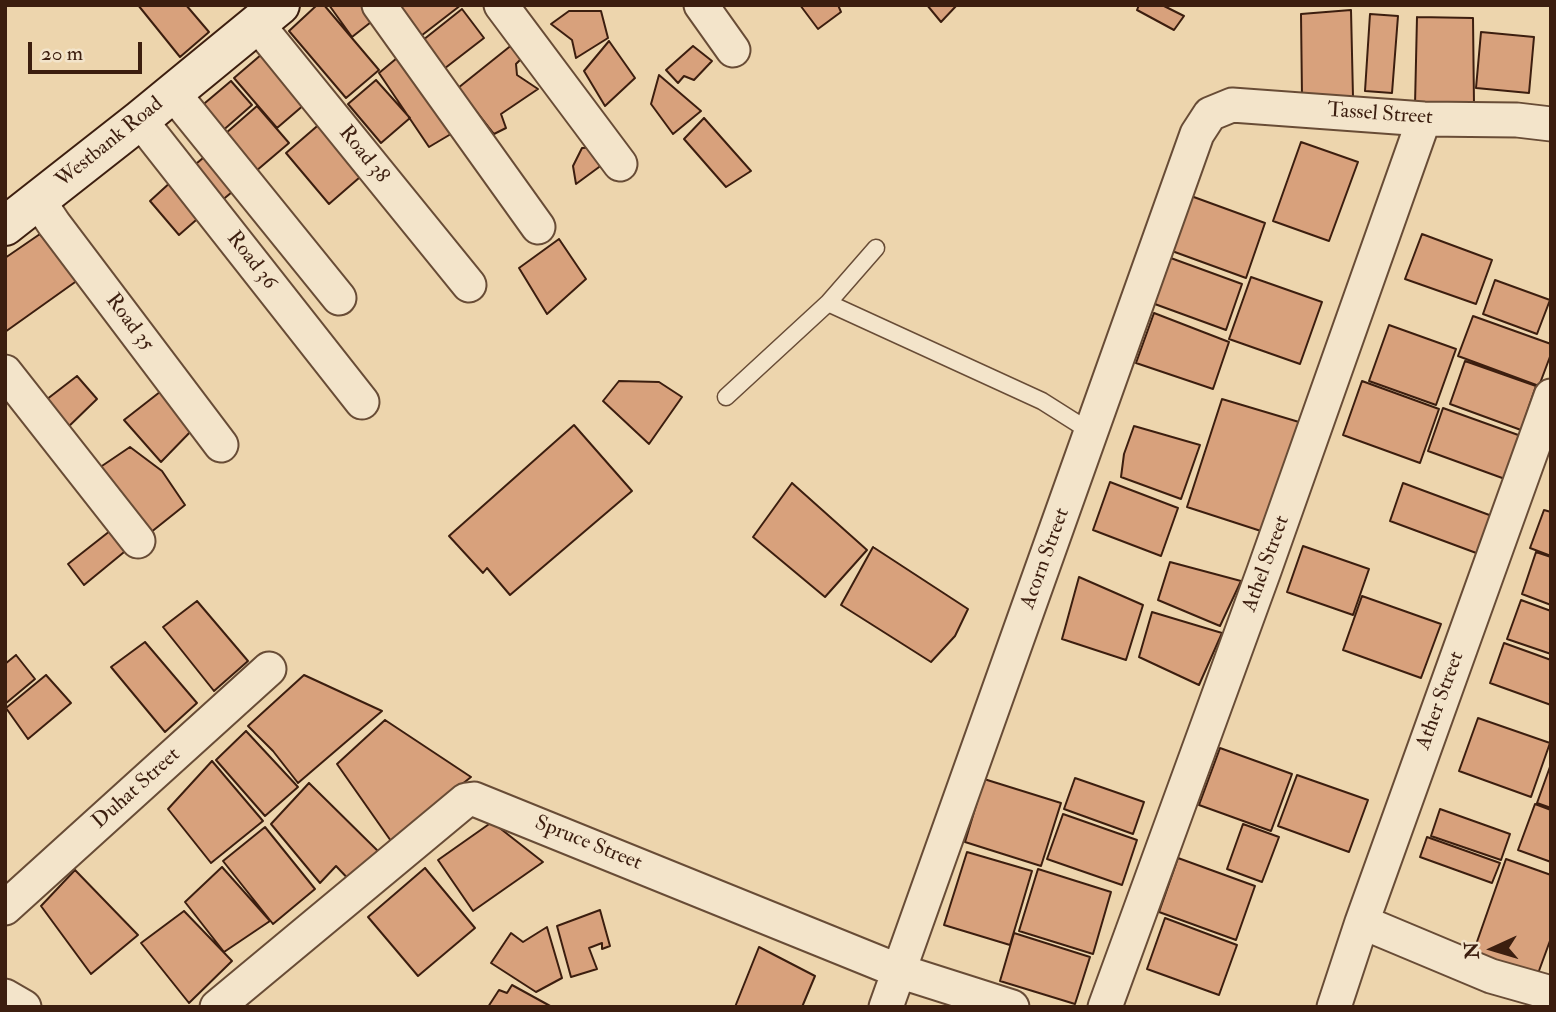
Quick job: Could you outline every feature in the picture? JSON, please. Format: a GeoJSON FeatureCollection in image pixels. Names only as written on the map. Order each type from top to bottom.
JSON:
{"type":"FeatureCollection","features":[{"type":"Feature","properties":{"kind":"street"},"geometry":{"type":"LineString","coordinates":[[379,5],[538,227]]}},
{"type":"Feature","properties":{"kind":"street"},"geometry":{"type":"LineString","coordinates":[[501,5],[620,164]]}},
{"type":"Feature","properties":{"kind":"street"},"geometry":{"type":"LineString","coordinates":[[701,5],[733,50]]}},
{"type":"Feature","properties":{"kind":"street","name":"Westbank Road"},"geometry":{"type":"LineString","coordinates":[[5,226],[268,15]]}},
{"type":"Feature","properties":{"kind":"street","name":"Road 38"},"geometry":{"type":"LineString","coordinates":[[268,15],[469,285]]}},
{"type":"Feature","properties":{"kind":"street"},"geometry":{"type":"LineString","coordinates":[[173,93],[339,298]]}},
{"type":"Feature","properties":{"kind":"street","name":"Tassel Street"},"geometry":{"type":"LineString","coordinates":[[1210,114],[1232,105],[1424,119],[1517,120],[1551,124]]}},
{"type":"Feature","properties":{"kind":"street","name":"Acorn Street"},"geometry":{"type":"LineString","coordinates":[[886,1007],[1197,134],[1210,114]]}},
{"type":"Feature","properties":{"kind":"street","name":"Athel Street"},"geometry":{"type":"LineString","coordinates":[[1105,1007],[1260,584],[1424,119]]}},
{"type":"Feature","properties":{"kind":"street","name":"Road 36"},"geometry":{"type":"LineString","coordinates":[[140,120],[362,402]]}},
{"type":"Feature","properties":{"kind":"street","name":"Road 35"},"geometry":{"type":"LineString","coordinates":[[38,200],[62,236],[221,445]]}},
{"type":"Feature","properties":{"kind":"street"},"geometry":{"type":"LineString","coordinates":[[5,372],[138,541]]}},
{"type":"Feature","properties":{"kind":"street","name":"Ather Street"},"geometry":{"type":"LineString","coordinates":[[1334,1007],[1551,396]]}},
{"type":"Feature","properties":{"kind":"street","name":"Duhat Street"},"geometry":{"type":"LineString","coordinates":[[5,908],[269,669]]}},
{"type":"Feature","properties":{"kind":"street","name":"Spruce Street"},"geometry":{"type":"LineString","coordinates":[[217,1007],[466,800],[474,799],[899,971],[1012,1007]]}},
{"type":"Feature","properties":{"kind":"street"},"geometry":{"type":"LineString","coordinates":[[1362,922],[1491,976],[1551,993]]}},
{"type":"Feature","properties":{"kind":"street"},"geometry":{"type":"LineString","coordinates":[[5,996],[24,1007]]}},
{"type":"Feature","properties":{"kind":"lane"},"geometry":{"type":"LineString","coordinates":[[726,397],[828,303],[876,248]]}},
{"type":"Feature","properties":{"kind":"lane"},"geometry":{"type":"LineString","coordinates":[[828,303],[1042,401],[1091,432]]}},
{"type":"Feature","properties":{"kind":"building"},"geometry":{"type":"Polygon","coordinates":[[[138,5],[186,5],[209,32],[180,57],[138,5]]]}},
{"type":"Feature","properties":{"kind":"building"},"geometry":{"type":"Polygon","coordinates":[[[317,5],[324,5],[379,70],[346,98],[289,31],[317,5]]]}},
{"type":"Feature","properties":{"kind":"building"},"geometry":{"type":"Polygon","coordinates":[[[329,5],[373,5],[380,15],[352,37],[329,5]]]}},
{"type":"Feature","properties":{"kind":"building"},"geometry":{"type":"Polygon","coordinates":[[[391,5],[461,5],[417,39],[391,5]]]}},
{"type":"Feature","properties":{"kind":"building"},"geometry":{"type":"Polygon","coordinates":[[[800,5],[838,5],[841,12],[818,29],[800,5]]]}},
{"type":"Feature","properties":{"kind":"building"},"geometry":{"type":"Polygon","coordinates":[[[927,5],[957,5],[941,22],[927,5]]]}},
{"type":"Feature","properties":{"kind":"building"},"geometry":{"type":"Polygon","coordinates":[[[1139,5],[1162,5],[1184,16],[1174,30],[1137,10],[1139,5]]]}},
{"type":"Feature","properties":{"kind":"building"},"geometry":{"type":"Polygon","coordinates":[[[462,9],[484,38],[440,72],[418,44],[462,9]]]}},
{"type":"Feature","properties":{"kind":"building"},"geometry":{"type":"Polygon","coordinates":[[[1351,10],[1353,97],[1302,97],[1301,14],[1351,10]]]}},
{"type":"Feature","properties":{"kind":"building"},"geometry":{"type":"Polygon","coordinates":[[[569,11],[601,11],[608,38],[576,58],[572,40],[551,24],[569,11]]]}},
{"type":"Feature","properties":{"kind":"building"},"geometry":{"type":"Polygon","coordinates":[[[1370,14],[1398,16],[1392,93],[1365,91],[1370,14]]]}},
{"type":"Feature","properties":{"kind":"building"},"geometry":{"type":"Polygon","coordinates":[[[1417,17],[1473,18],[1474,105],[1415,105],[1417,17]]]}},
{"type":"Feature","properties":{"kind":"building"},"geometry":{"type":"Polygon","coordinates":[[[1481,32],[1534,37],[1529,93],[1476,88],[1481,32]]]}},
{"type":"Feature","properties":{"kind":"building"},"geometry":{"type":"Polygon","coordinates":[[[523,36],[531,49],[516,64],[517,75],[538,89],[501,114],[506,128],[494,134],[458,88],[523,36]]]}},
{"type":"Feature","properties":{"kind":"building"},"geometry":{"type":"Polygon","coordinates":[[[609,41],[635,78],[605,106],[584,71],[609,41]]]}},
{"type":"Feature","properties":{"kind":"building"},"geometry":{"type":"Polygon","coordinates":[[[693,46],[712,61],[694,80],[684,76],[678,83],[666,70],[693,46]]]}},
{"type":"Feature","properties":{"kind":"building"},"geometry":{"type":"Polygon","coordinates":[[[269,48],[312,98],[277,128],[234,78],[269,48]]]}},
{"type":"Feature","properties":{"kind":"building"},"geometry":{"type":"Polygon","coordinates":[[[403,53],[456,131],[429,147],[379,73],[403,53]]]}},
{"type":"Feature","properties":{"kind":"building"},"geometry":{"type":"Polygon","coordinates":[[[659,75],[701,111],[673,134],[651,104],[659,75]]]}},
{"type":"Feature","properties":{"kind":"building"},"geometry":{"type":"Polygon","coordinates":[[[376,80],[410,118],[381,143],[348,104],[376,80]]]}},
{"type":"Feature","properties":{"kind":"building"},"geometry":{"type":"Polygon","coordinates":[[[231,81],[252,105],[220,133],[199,108],[231,81]]]}},
{"type":"Feature","properties":{"kind":"building"},"geometry":{"type":"Polygon","coordinates":[[[257,106],[289,143],[249,177],[218,140],[257,106]]]}},
{"type":"Feature","properties":{"kind":"building"},"geometry":{"type":"Polygon","coordinates":[[[704,118],[751,171],[726,187],[684,139],[704,118]]]}},
{"type":"Feature","properties":{"kind":"building"},"geometry":{"type":"Polygon","coordinates":[[[323,121],[367,171],[329,204],[286,153],[323,121]]]}},
{"type":"Feature","properties":{"kind":"building"},"geometry":{"type":"Polygon","coordinates":[[[1301,142],[1358,162],[1329,241],[1273,221],[1301,142]]]}},
{"type":"Feature","properties":{"kind":"building"},"geometry":{"type":"Polygon","coordinates":[[[598,147],[610,159],[576,184],[573,166],[582,148],[598,147]]]}},
{"type":"Feature","properties":{"kind":"building"},"geometry":{"type":"Polygon","coordinates":[[[215,148],[244,182],[214,207],[185,173],[215,148]]]}},
{"type":"Feature","properties":{"kind":"building"},"geometry":{"type":"Polygon","coordinates":[[[173,180],[203,214],[179,235],[150,201],[173,180]]]}},
{"type":"Feature","properties":{"kind":"building"},"geometry":{"type":"Polygon","coordinates":[[[1191,196],[1265,223],[1246,278],[1172,251],[1191,196]]]}},
{"type":"Feature","properties":{"kind":"building"},"geometry":{"type":"Polygon","coordinates":[[[40,234],[78,280],[5,332],[5,258],[40,234]]]}},
{"type":"Feature","properties":{"kind":"building"},"geometry":{"type":"Polygon","coordinates":[[[1422,234],[1492,260],[1476,304],[1405,279],[1422,234]]]}},
{"type":"Feature","properties":{"kind":"building"},"geometry":{"type":"Polygon","coordinates":[[[559,239],[586,279],[547,314],[519,268],[559,239]]]}},
{"type":"Feature","properties":{"kind":"building"},"geometry":{"type":"Polygon","coordinates":[[[1168,257],[1242,284],[1226,330],[1152,303],[1168,257]]]}},
{"type":"Feature","properties":{"kind":"building"},"geometry":{"type":"Polygon","coordinates":[[[1251,277],[1322,302],[1300,364],[1229,339],[1251,277]]]}},
{"type":"Feature","properties":{"kind":"building"},"geometry":{"type":"Polygon","coordinates":[[[1495,280],[1550,300],[1537,334],[1483,314],[1495,280]]]}},
{"type":"Feature","properties":{"kind":"building"},"geometry":{"type":"Polygon","coordinates":[[[1154,313],[1229,342],[1213,389],[1136,363],[1154,313]]]}},
{"type":"Feature","properties":{"kind":"building"},"geometry":{"type":"Polygon","coordinates":[[[1473,316],[1551,344],[1551,354],[1539,386],[1458,356],[1473,316]]]}},
{"type":"Feature","properties":{"kind":"building"},"geometry":{"type":"Polygon","coordinates":[[[1389,325],[1456,349],[1436,405],[1369,381],[1389,325]]]}},
{"type":"Feature","properties":{"kind":"building"},"geometry":{"type":"Polygon","coordinates":[[[1465,361],[1536,386],[1521,430],[1450,404],[1465,361]]]}},
{"type":"Feature","properties":{"kind":"building"},"geometry":{"type":"Polygon","coordinates":[[[77,376],[97,399],[64,431],[42,403],[77,376]]]}},
{"type":"Feature","properties":{"kind":"building"},"geometry":{"type":"Polygon","coordinates":[[[619,381],[659,382],[682,397],[649,444],[603,401],[619,381]]]}},
{"type":"Feature","properties":{"kind":"building"},"geometry":{"type":"Polygon","coordinates":[[[1362,381],[1439,409],[1420,463],[1343,435],[1362,381]]]}},
{"type":"Feature","properties":{"kind":"building"},"geometry":{"type":"Polygon","coordinates":[[[165,388],[196,426],[161,462],[124,420],[165,388]]]}},
{"type":"Feature","properties":{"kind":"building"},"geometry":{"type":"Polygon","coordinates":[[[1222,399],[1299,422],[1264,532],[1187,507],[1222,399]]]}},
{"type":"Feature","properties":{"kind":"building"},"geometry":{"type":"Polygon","coordinates":[[[1443,408],[1521,436],[1505,479],[1428,451],[1443,408]]]}},
{"type":"Feature","properties":{"kind":"building"},"geometry":{"type":"Polygon","coordinates":[[[574,425],[632,491],[510,595],[487,568],[483,573],[449,536],[574,425]]]}},
{"type":"Feature","properties":{"kind":"building"},"geometry":{"type":"Polygon","coordinates":[[[1134,426],[1200,445],[1181,499],[1121,477],[1124,454],[1134,426]]]}},
{"type":"Feature","properties":{"kind":"building"},"geometry":{"type":"Polygon","coordinates":[[[130,447],[162,471],[185,505],[145,537],[93,472],[130,447]]]}},
{"type":"Feature","properties":{"kind":"building"},"geometry":{"type":"Polygon","coordinates":[[[1110,482],[1178,508],[1161,556],[1093,530],[1110,482]]]}},
{"type":"Feature","properties":{"kind":"building"},"geometry":{"type":"Polygon","coordinates":[[[792,483],[867,550],[825,597],[753,537],[792,483]]]}},
{"type":"Feature","properties":{"kind":"building"},"geometry":{"type":"Polygon","coordinates":[[[1403,483],[1492,516],[1479,554],[1390,521],[1403,483]]]}},
{"type":"Feature","properties":{"kind":"building"},"geometry":{"type":"Polygon","coordinates":[[[1544,510],[1551,512],[1551,556],[1530,548],[1544,510]]]}},
{"type":"Feature","properties":{"kind":"building"},"geometry":{"type":"Polygon","coordinates":[[[115,527],[129,548],[84,585],[68,564],[115,527]]]}},
{"type":"Feature","properties":{"kind":"building"},"geometry":{"type":"Polygon","coordinates":[[[1303,546],[1369,569],[1353,615],[1287,592],[1303,546]]]}},
{"type":"Feature","properties":{"kind":"building"},"geometry":{"type":"Polygon","coordinates":[[[873,547],[968,609],[955,636],[931,662],[841,605],[873,547]]]}},
{"type":"Feature","properties":{"kind":"building"},"geometry":{"type":"Polygon","coordinates":[[[1536,552],[1551,557],[1551,605],[1522,594],[1536,552]]]}},
{"type":"Feature","properties":{"kind":"building"},"geometry":{"type":"Polygon","coordinates":[[[1170,562],[1241,581],[1220,626],[1158,600],[1170,562]]]}},
{"type":"Feature","properties":{"kind":"building"},"geometry":{"type":"Polygon","coordinates":[[[1079,577],[1143,605],[1126,660],[1062,639],[1079,577]]]}},
{"type":"Feature","properties":{"kind":"building"},"geometry":{"type":"Polygon","coordinates":[[[1362,596],[1441,624],[1421,678],[1343,650],[1362,596]]]}},
{"type":"Feature","properties":{"kind":"building"},"geometry":{"type":"Polygon","coordinates":[[[1521,600],[1551,611],[1551,654],[1507,639],[1521,600]]]}},
{"type":"Feature","properties":{"kind":"building"},"geometry":{"type":"Polygon","coordinates":[[[197,601],[248,661],[214,691],[163,627],[197,601]]]}},
{"type":"Feature","properties":{"kind":"building"},"geometry":{"type":"Polygon","coordinates":[[[1152,612],[1222,633],[1199,685],[1139,657],[1152,612]]]}},
{"type":"Feature","properties":{"kind":"building"},"geometry":{"type":"Polygon","coordinates":[[[145,642],[197,703],[165,732],[111,667],[145,642]]]}},
{"type":"Feature","properties":{"kind":"building"},"geometry":{"type":"Polygon","coordinates":[[[1504,643],[1551,660],[1551,705],[1490,683],[1504,643]]]}},
{"type":"Feature","properties":{"kind":"building"},"geometry":{"type":"Polygon","coordinates":[[[16,655],[35,679],[5,704],[5,664],[16,655]]]}},
{"type":"Feature","properties":{"kind":"building"},"geometry":{"type":"Polygon","coordinates":[[[46,675],[71,703],[28,739],[6,708],[46,675]]]}},
{"type":"Feature","properties":{"kind":"building"},"geometry":{"type":"Polygon","coordinates":[[[304,675],[382,711],[298,783],[273,751],[248,726],[304,675]]]}},
{"type":"Feature","properties":{"kind":"building"},"geometry":{"type":"Polygon","coordinates":[[[1478,718],[1550,743],[1531,797],[1459,771],[1478,718]]]}},
{"type":"Feature","properties":{"kind":"building"},"geometry":{"type":"Polygon","coordinates":[[[385,720],[471,777],[391,841],[337,764],[385,720]]]}},
{"type":"Feature","properties":{"kind":"building"},"geometry":{"type":"Polygon","coordinates":[[[246,731],[298,787],[265,816],[216,760],[246,731]]]}},
{"type":"Feature","properties":{"kind":"building"},"geometry":{"type":"Polygon","coordinates":[[[1220,748],[1292,774],[1271,831],[1199,805],[1220,748]]]}},
{"type":"Feature","properties":{"kind":"building"},"geometry":{"type":"Polygon","coordinates":[[[212,761],[263,821],[211,863],[168,809],[212,761]]]}},
{"type":"Feature","properties":{"kind":"building"},"geometry":{"type":"Polygon","coordinates":[[[1551,764],[1551,808],[1537,803],[1551,764]]]}},
{"type":"Feature","properties":{"kind":"building"},"geometry":{"type":"Polygon","coordinates":[[[1297,775],[1368,800],[1349,852],[1278,826],[1297,775]]]}},
{"type":"Feature","properties":{"kind":"building"},"geometry":{"type":"Polygon","coordinates":[[[1075,778],[1144,802],[1133,834],[1064,809],[1075,778]]]}},
{"type":"Feature","properties":{"kind":"building"},"geometry":{"type":"Polygon","coordinates":[[[984,779],[1061,803],[1041,866],[965,842],[984,779]]]}},
{"type":"Feature","properties":{"kind":"building"},"geometry":{"type":"Polygon","coordinates":[[[309,783],[384,857],[355,886],[336,866],[320,883],[271,824],[309,783]]]}},
{"type":"Feature","properties":{"kind":"building"},"geometry":{"type":"Polygon","coordinates":[[[1535,804],[1551,810],[1551,862],[1518,850],[1535,804]]]}},
{"type":"Feature","properties":{"kind":"building"},"geometry":{"type":"Polygon","coordinates":[[[1440,809],[1510,834],[1501,860],[1431,836],[1440,809]]]}},
{"type":"Feature","properties":{"kind":"building"},"geometry":{"type":"Polygon","coordinates":[[[1063,814],[1137,840],[1122,885],[1047,859],[1063,814]]]}},
{"type":"Feature","properties":{"kind":"building"},"geometry":{"type":"Polygon","coordinates":[[[492,822],[543,862],[473,911],[438,860],[492,822]]]}},
{"type":"Feature","properties":{"kind":"building"},"geometry":{"type":"Polygon","coordinates":[[[1243,824],[1279,837],[1262,882],[1227,869],[1243,824]]]}},
{"type":"Feature","properties":{"kind":"building"},"geometry":{"type":"Polygon","coordinates":[[[265,827],[315,889],[273,924],[223,861],[265,827]]]}},
{"type":"Feature","properties":{"kind":"building"},"geometry":{"type":"Polygon","coordinates":[[[1427,837],[1500,863],[1492,883],[1420,857],[1427,837]]]}},
{"type":"Feature","properties":{"kind":"building"},"geometry":{"type":"Polygon","coordinates":[[[967,852],[1032,871],[1010,945],[944,925],[967,852]]]}},
{"type":"Feature","properties":{"kind":"building"},"geometry":{"type":"Polygon","coordinates":[[[1178,858],[1255,886],[1236,940],[1159,912],[1178,858]]]}},
{"type":"Feature","properties":{"kind":"building"},"geometry":{"type":"Polygon","coordinates":[[[1506,859],[1551,875],[1551,938],[1536,979],[1472,956],[1506,859]]]}},
{"type":"Feature","properties":{"kind":"building"},"geometry":{"type":"Polygon","coordinates":[[[222,867],[270,921],[224,952],[185,902],[222,867]]]}},
{"type":"Feature","properties":{"kind":"building"},"geometry":{"type":"Polygon","coordinates":[[[425,868],[475,928],[418,976],[368,917],[425,868]]]}},
{"type":"Feature","properties":{"kind":"building"},"geometry":{"type":"Polygon","coordinates":[[[1038,869],[1111,892],[1093,954],[1019,931],[1038,869]]]}},
{"type":"Feature","properties":{"kind":"building"},"geometry":{"type":"Polygon","coordinates":[[[75,870],[138,935],[91,974],[41,906],[75,870]]]}},
{"type":"Feature","properties":{"kind":"building"},"geometry":{"type":"Polygon","coordinates":[[[600,910],[610,946],[602,949],[602,943],[589,948],[597,969],[571,977],[557,926],[600,910]]]}},
{"type":"Feature","properties":{"kind":"building"},"geometry":{"type":"Polygon","coordinates":[[[184,911],[232,961],[189,1003],[141,943],[184,911]]]}},
{"type":"Feature","properties":{"kind":"building"},"geometry":{"type":"Polygon","coordinates":[[[1165,918],[1237,945],[1219,995],[1147,969],[1165,918]]]}},
{"type":"Feature","properties":{"kind":"building"},"geometry":{"type":"Polygon","coordinates":[[[547,927],[562,978],[536,992],[491,963],[511,933],[523,942],[547,927]]]}},
{"type":"Feature","properties":{"kind":"building"},"geometry":{"type":"Polygon","coordinates":[[[1014,933],[1090,957],[1075,1004],[1000,981],[1014,933]]]}},
{"type":"Feature","properties":{"kind":"building"},"geometry":{"type":"Polygon","coordinates":[[[759,947],[815,976],[802,1007],[735,1007],[759,947]]]}},
{"type":"Feature","properties":{"kind":"building"},"geometry":{"type":"Polygon","coordinates":[[[512,985],[552,1007],[488,1007],[499,990],[507,993],[512,985]]]}}]}
